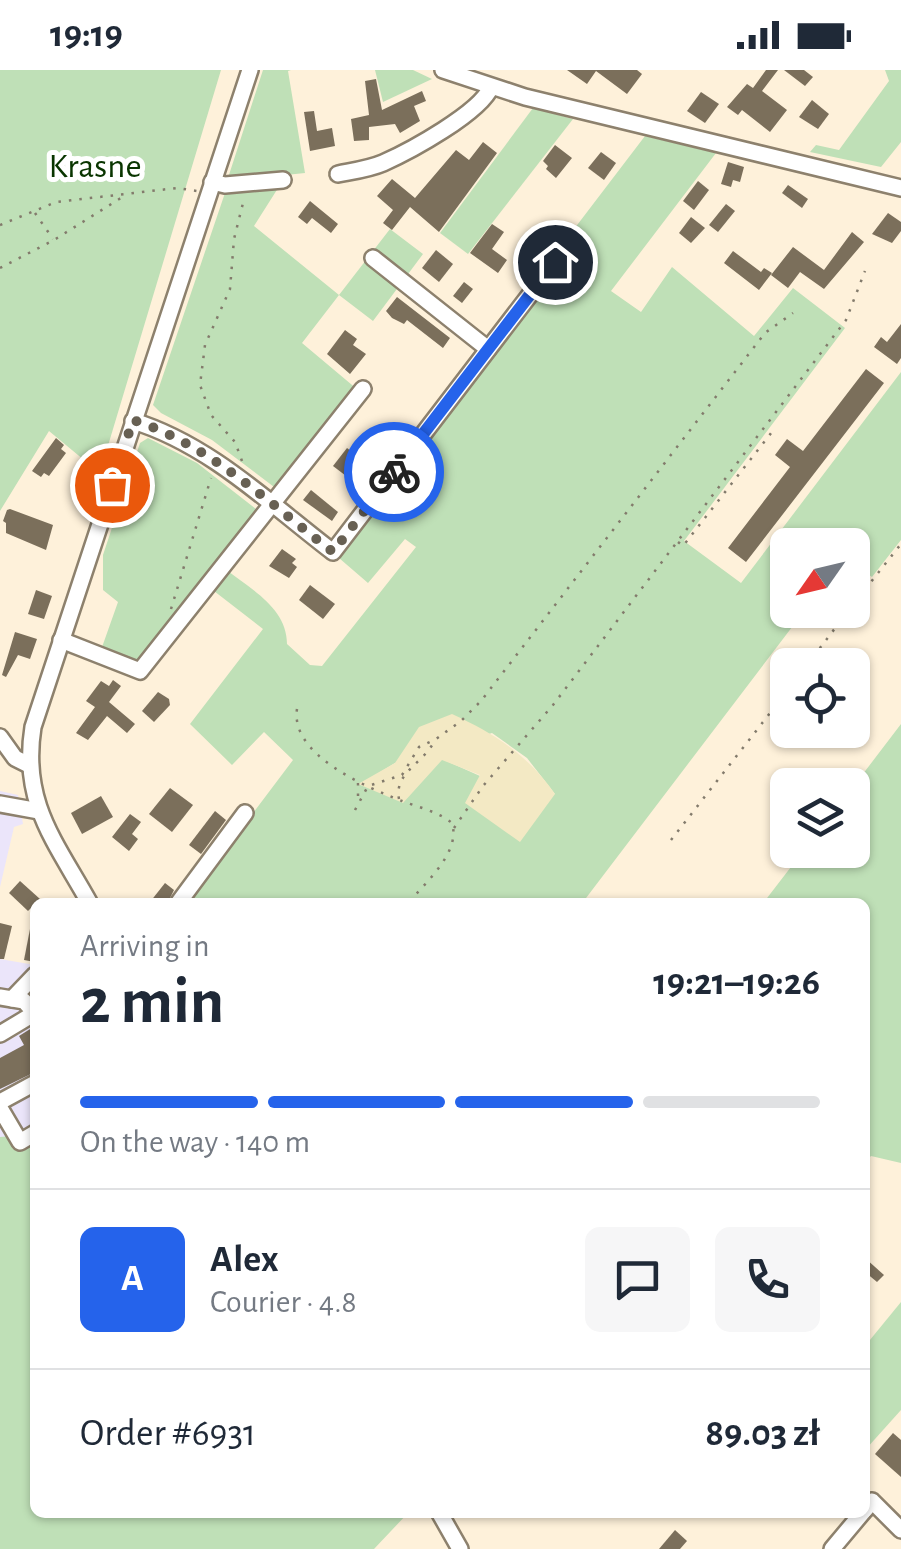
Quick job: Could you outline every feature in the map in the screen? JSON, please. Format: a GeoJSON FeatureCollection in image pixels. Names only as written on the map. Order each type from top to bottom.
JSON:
{"type":"FeatureCollection","features":[{"type":"Feature","properties":{"kind":"street"},"geometry":{"type":"LineString","coordinates":[[87,898],[39,812],[29,764],[33,727],[250,70]]}},
{"type":"Feature","properties":{"kind":"street"},"geometry":{"type":"LineString","coordinates":[[443,70],[491,87],[901,188]]}},
{"type":"Feature","properties":{"kind":"street"},"geometry":{"type":"LineString","coordinates":[[338,174],[395,156],[465,114],[491,87]]}},
{"type":"Feature","properties":{"kind":"street"},"geometry":{"type":"LineString","coordinates":[[210,187],[284,180]]}},
{"type":"Feature","properties":{"kind":"street"},"geometry":{"type":"LineString","coordinates":[[373,258],[488,349]]}},
{"type":"Feature","properties":{"kind":"street"},"geometry":{"type":"LineString","coordinates":[[133,420],[189,444],[333,552],[555,262]]}},
{"type":"Feature","properties":{"kind":"street"},"geometry":{"type":"LineString","coordinates":[[60,640],[140,671],[363,389]]}},
{"type":"Feature","properties":{"kind":"street"},"geometry":{"type":"LineString","coordinates":[[0,737],[16,758],[29,764]]}},
{"type":"Feature","properties":{"kind":"street"},"geometry":{"type":"LineString","coordinates":[[0,804],[39,812]]}},
{"type":"Feature","properties":{"kind":"street"},"geometry":{"type":"LineString","coordinates":[[182,898],[244,813]]}},
{"type":"Feature","properties":{"kind":"street"},"geometry":{"type":"LineString","coordinates":[[6,998],[30,979]]}},
{"type":"Feature","properties":{"kind":"street"},"geometry":{"type":"LineString","coordinates":[[6,998],[30,1006]]}},
{"type":"Feature","properties":{"kind":"street"},"geometry":{"type":"LineString","coordinates":[[0,1034],[30,1016]]}},
{"type":"Feature","properties":{"kind":"street"},"geometry":{"type":"LineString","coordinates":[[30,1086],[0,1105],[20,1142],[30,1137]]}},
{"type":"Feature","properties":{"kind":"street"},"geometry":{"type":"LineString","coordinates":[[870,1510],[901,1530]]}},
{"type":"Feature","properties":{"kind":"street"},"geometry":{"type":"LineString","coordinates":[[442,1518],[460,1549]]}},
{"type":"Feature","properties":{"kind":"street"},"geometry":{"type":"LineString","coordinates":[[832,1549],[858,1518]]}},
{"type":"Feature","properties":{"kind":"path"},"geometry":{"type":"LineString","coordinates":[[238,478],[243,470],[242,457],[235,442],[211,415],[200,384],[205,344],[230,288],[234,239],[248,183]]}},
{"type":"Feature","properties":{"kind":"path"},"geometry":{"type":"LineString","coordinates":[[0,225],[56,202],[210,187]]}},
{"type":"Feature","properties":{"kind":"path"},"geometry":{"type":"LineString","coordinates":[[0,268],[127,194]]}},
{"type":"Feature","properties":{"kind":"path"},"geometry":{"type":"LineString","coordinates":[[33,211],[54,240]]}},
{"type":"Feature","properties":{"kind":"path"},"geometry":{"type":"LineString","coordinates":[[412,898],[443,860],[452,845],[454,828],[483,786],[544,718],[846,320],[865,270]]}},
{"type":"Feature","properties":{"kind":"path"},"geometry":{"type":"LineString","coordinates":[[355,810],[368,786],[402,775],[422,760],[436,739],[481,701],[766,333],[793,313]]}},
{"type":"Feature","properties":{"kind":"path"},"geometry":{"type":"LineString","coordinates":[[677,541],[683,546],[775,428]]}},
{"type":"Feature","properties":{"kind":"path"},"geometry":{"type":"LineString","coordinates":[[169,614],[212,474]]}},
{"type":"Feature","properties":{"kind":"path"},"geometry":{"type":"LineString","coordinates":[[870,584],[901,544]]}},
{"type":"Feature","properties":{"kind":"path"},"geometry":{"type":"LineString","coordinates":[[820,648],[836,628]]}},
{"type":"Feature","properties":{"kind":"path"},"geometry":{"type":"LineString","coordinates":[[297,709],[298,731],[307,747],[358,782],[448,818],[454,828]]}},
{"type":"Feature","properties":{"kind":"path"},"geometry":{"type":"LineString","coordinates":[[671,840],[770,713]]}},
{"type":"Feature","properties":{"kind":"path"},"geometry":{"type":"LineString","coordinates":[[399,800],[398,784],[418,747],[436,739]]}},
{"type":"Feature","properties":{"kind":"path"},"geometry":{"type":"LineString","coordinates":[[358,782],[358,804]]}},
{"type":"Feature","properties":{"kind":"shaded area"},"geometry":{"type":"Polygon","coordinates":[[[0,791],[18,795],[23,824],[14,827],[0,887],[0,791]]]}},
{"type":"Feature","properties":{"kind":"shaded area"},"geometry":{"type":"Polygon","coordinates":[[[0,959],[30,964],[30,1140],[0,1137],[0,959]]]}},
{"type":"Feature","properties":{"kind":"green space","name":"Krasne"},"geometry":{"type":"Polygon","coordinates":[[[0,70],[221,70],[107,449],[84,460],[49,431],[0,511],[0,70]]]}},
{"type":"Feature","properties":{"kind":"green space"},"geometry":{"type":"Polygon","coordinates":[[[263,70],[291,70],[288,71],[305,173],[227,181],[263,70]]]}},
{"type":"Feature","properties":{"kind":"green space"},"geometry":{"type":"Polygon","coordinates":[[[375,70],[413,70],[432,79],[383,102],[375,70]]]}},
{"type":"Feature","properties":{"kind":"green space"},"geometry":{"type":"Polygon","coordinates":[[[885,70],[901,70],[901,142],[881,167],[810,152],[816,145],[839,150],[889,81],[885,70]]]}},
{"type":"Feature","properties":{"kind":"green space"},"geometry":{"type":"Polygon","coordinates":[[[533,108],[573,119],[468,254],[440,233],[533,108]]]}},
{"type":"Feature","properties":{"kind":"green space"},"geometry":{"type":"Polygon","coordinates":[[[645,136],[716,153],[611,291],[641,312],[672,267],[754,336],[793,288],[845,328],[684,541],[741,583],[770,545],[770,628],[791,628],[776,648],[770,648],[770,656],[586,898],[189,898],[293,760],[264,732],[232,765],[190,724],[263,629],[214,591],[225,569],[274,610],[287,644],[310,665],[322,666],[416,547],[405,539],[368,583],[339,558],[561,266],[552,258],[645,136]],[[492,733],[395,763],[359,785],[442,759],[480,776],[555,794],[527,758],[492,733]]]}},
{"type":"Feature","properties":{"kind":"green space"},"geometry":{"type":"Polygon","coordinates":[[[280,185],[254,226],[339,295],[302,343],[358,390],[278,490],[212,440],[153,405],[226,190],[280,185]]]}},
{"type":"Feature","properties":{"kind":"green space"},"geometry":{"type":"Polygon","coordinates":[[[390,229],[423,254],[373,321],[339,295],[390,229]]]}},
{"type":"Feature","properties":{"kind":"green space"},"geometry":{"type":"Polygon","coordinates":[[[901,372],[901,540],[872,577],[870,528],[783,528],[901,372]]]}},
{"type":"Feature","properties":{"kind":"green space"},"geometry":{"type":"Polygon","coordinates":[[[148,438],[197,463],[261,513],[139,666],[101,650],[118,602],[103,590],[103,555],[140,443],[148,438]]]}},
{"type":"Feature","properties":{"kind":"green space"},"geometry":{"type":"Polygon","coordinates":[[[901,724],[901,1163],[870,1157],[870,898],[767,898],[790,868],[870,868],[867,768],[901,724]]]}},
{"type":"Feature","properties":{"kind":"green space"},"geometry":{"type":"Polygon","coordinates":[[[0,1137],[30,1139],[30,1518],[403,1518],[374,1549],[0,1549],[0,1137]]]}},
{"type":"Feature","properties":{"kind":"green space"},"geometry":{"type":"Polygon","coordinates":[[[901,1302],[901,1410],[870,1445],[870,1340],[901,1302]]]}},
{"type":"Feature","properties":{"kind":"sand"},"geometry":{"type":"Polygon","coordinates":[[[452,714],[509,746],[555,794],[520,842],[465,803],[480,775],[442,760],[403,803],[358,784],[395,763],[419,727],[452,714]]]}},
{"type":"Feature","properties":{"kind":"building"},"geometry":{"type":"Polygon","coordinates":[[[567,70],[637,70],[642,74],[627,94],[596,71],[587,84],[567,70]]]}},
{"type":"Feature","properties":{"kind":"building"},"geometry":{"type":"Polygon","coordinates":[[[766,70],[778,70],[762,91],[787,110],[770,132],[742,110],[738,115],[727,107],[747,84],[753,88],[766,70]]]}},
{"type":"Feature","properties":{"kind":"building"},"geometry":{"type":"Polygon","coordinates":[[[784,70],[804,70],[813,77],[805,86],[784,70]]]}},
{"type":"Feature","properties":{"kind":"building"},"geometry":{"type":"Polygon","coordinates":[[[376,79],[382,110],[422,91],[426,101],[414,106],[420,121],[400,133],[395,124],[369,127],[369,140],[354,141],[351,119],[369,115],[365,81],[376,79]]]}},
{"type":"Feature","properties":{"kind":"building"},"geometry":{"type":"Polygon","coordinates":[[[701,92],[719,104],[705,123],[687,111],[701,92]]]}},
{"type":"Feature","properties":{"kind":"building"},"geometry":{"type":"Polygon","coordinates":[[[812,100],[829,114],[818,129],[799,117],[812,100]]]}},
{"type":"Feature","properties":{"kind":"building"},"geometry":{"type":"Polygon","coordinates":[[[314,111],[317,131],[332,128],[335,146],[310,151],[304,112],[314,111]]]}},
{"type":"Feature","properties":{"kind":"building"},"geometry":{"type":"Polygon","coordinates":[[[483,142],[497,153],[439,232],[410,207],[392,230],[383,223],[393,210],[377,196],[392,179],[415,198],[456,150],[469,160],[483,142]]]}},
{"type":"Feature","properties":{"kind":"building"},"geometry":{"type":"Polygon","coordinates":[[[555,145],[572,158],[556,178],[543,161],[555,145]]]}},
{"type":"Feature","properties":{"kind":"building"},"geometry":{"type":"Polygon","coordinates":[[[601,152],[616,163],[604,180],[588,168],[601,152]]]}},
{"type":"Feature","properties":{"kind":"building"},"geometry":{"type":"Polygon","coordinates":[[[728,162],[744,167],[740,182],[733,180],[731,187],[721,184],[728,162]]]}},
{"type":"Feature","properties":{"kind":"building"},"geometry":{"type":"Polygon","coordinates":[[[698,181],[709,190],[694,210],[683,201],[698,181]]]}},
{"type":"Feature","properties":{"kind":"building"},"geometry":{"type":"Polygon","coordinates":[[[788,185],[808,199],[802,208],[782,193],[788,185]]]}},
{"type":"Feature","properties":{"kind":"building"},"geometry":{"type":"Polygon","coordinates":[[[310,201],[338,224],[331,233],[312,218],[307,224],[298,217],[310,201]]]}},
{"type":"Feature","properties":{"kind":"building"},"geometry":{"type":"Polygon","coordinates":[[[726,204],[735,211],[718,232],[709,225],[726,204]]]}},
{"type":"Feature","properties":{"kind":"building"},"geometry":{"type":"Polygon","coordinates":[[[888,213],[901,222],[901,231],[892,243],[872,234],[888,213]]]}},
{"type":"Feature","properties":{"kind":"building"},"geometry":{"type":"Polygon","coordinates":[[[691,217],[705,228],[691,243],[679,233],[691,217]]]}},
{"type":"Feature","properties":{"kind":"building"},"geometry":{"type":"Polygon","coordinates":[[[492,224],[504,232],[492,249],[507,260],[498,273],[470,253],[492,224]]]}},
{"type":"Feature","properties":{"kind":"building"},"geometry":{"type":"Polygon","coordinates":[[[852,232],[864,242],[824,289],[800,272],[788,288],[771,275],[793,247],[824,270],[852,232]]]}},
{"type":"Feature","properties":{"kind":"building"},"geometry":{"type":"Polygon","coordinates":[[[436,250],[453,264],[439,282],[422,268],[436,250]]]}},
{"type":"Feature","properties":{"kind":"building"},"geometry":{"type":"Polygon","coordinates":[[[733,251],[761,272],[764,268],[772,273],[759,290],[724,263],[733,251]]]}},
{"type":"Feature","properties":{"kind":"building"},"geometry":{"type":"Polygon","coordinates":[[[464,282],[473,289],[462,303],[453,296],[464,282]]]}},
{"type":"Feature","properties":{"kind":"building"},"geometry":{"type":"Polygon","coordinates":[[[397,297],[450,338],[443,348],[407,320],[404,324],[392,318],[386,311],[397,297]]]}},
{"type":"Feature","properties":{"kind":"building"},"geometry":{"type":"Polygon","coordinates":[[[901,324],[901,358],[897,364],[874,347],[881,337],[887,342],[901,324]]]}},
{"type":"Feature","properties":{"kind":"building"},"geometry":{"type":"Polygon","coordinates":[[[345,330],[357,339],[353,345],[366,354],[350,374],[327,354],[345,330]]]}},
{"type":"Feature","properties":{"kind":"building"},"geometry":{"type":"Polygon","coordinates":[[[866,369],[884,383],[746,562],[728,548],[790,467],[775,455],[787,439],[803,451],[866,369]]]}},
{"type":"Feature","properties":{"kind":"building"},"geometry":{"type":"Polygon","coordinates":[[[56,438],[66,453],[49,476],[44,473],[41,477],[32,471],[56,438]]]}},
{"type":"Feature","properties":{"kind":"building"},"geometry":{"type":"Polygon","coordinates":[[[347,448],[367,464],[354,482],[333,466],[347,448]]]}},
{"type":"Feature","properties":{"kind":"building"},"geometry":{"type":"Polygon","coordinates":[[[311,490],[338,512],[332,521],[303,500],[311,490]]]}},
{"type":"Feature","properties":{"kind":"building"},"geometry":{"type":"Polygon","coordinates":[[[10,509],[53,525],[46,550],[6,533],[3,521],[10,509]]]}},
{"type":"Feature","properties":{"kind":"building"},"geometry":{"type":"Polygon","coordinates":[[[282,549],[296,559],[292,563],[297,567],[289,578],[269,566],[282,549]]]}},
{"type":"Feature","properties":{"kind":"building"},"geometry":{"type":"Polygon","coordinates":[[[310,585],[335,604],[323,619],[299,600],[310,585]]]}},
{"type":"Feature","properties":{"kind":"building"},"geometry":{"type":"Polygon","coordinates":[[[36,590],[52,596],[44,619],[28,614],[36,590]]]}},
{"type":"Feature","properties":{"kind":"building"},"geometry":{"type":"Polygon","coordinates":[[[15,632],[37,639],[30,659],[18,655],[6,677],[2,675],[15,632]]]}},
{"type":"Feature","properties":{"kind":"building"},"geometry":{"type":"Polygon","coordinates":[[[113,680],[121,686],[109,702],[135,724],[127,733],[107,716],[88,740],[76,733],[95,707],[86,701],[101,681],[109,686],[113,680]]]}},
{"type":"Feature","properties":{"kind":"building"},"geometry":{"type":"Polygon","coordinates":[[[158,692],[169,699],[170,705],[154,722],[142,711],[158,692]]]}},
{"type":"Feature","properties":{"kind":"building"},"geometry":{"type":"Polygon","coordinates":[[[170,788],[193,805],[172,832],[149,814],[170,788]]]}},
{"type":"Feature","properties":{"kind":"building"},"geometry":{"type":"Polygon","coordinates":[[[101,796],[113,817],[82,834],[71,813],[101,796]]]}},
{"type":"Feature","properties":{"kind":"building"},"geometry":{"type":"Polygon","coordinates":[[[215,811],[226,820],[201,854],[189,845],[215,811]]]}},
{"type":"Feature","properties":{"kind":"building"},"geometry":{"type":"Polygon","coordinates":[[[130,814],[141,822],[132,834],[138,839],[129,851],[112,837],[130,814]]]}},
{"type":"Feature","properties":{"kind":"building"},"geometry":{"type":"Polygon","coordinates":[[[20,881],[39,898],[30,898],[28,911],[9,893],[20,881]]]}},
{"type":"Feature","properties":{"kind":"building"},"geometry":{"type":"Polygon","coordinates":[[[165,883],[174,890],[170,898],[153,898],[165,883]]]}},
{"type":"Feature","properties":{"kind":"building"},"geometry":{"type":"Polygon","coordinates":[[[0,923],[12,926],[4,959],[0,959],[0,923]]]}},
{"type":"Feature","properties":{"kind":"building"},"geometry":{"type":"Polygon","coordinates":[[[30,929],[30,961],[24,960],[30,929]]]}},
{"type":"Feature","properties":{"kind":"building"},"geometry":{"type":"Polygon","coordinates":[[[30,1029],[30,1074],[0,1089],[0,1058],[24,1045],[19,1036],[30,1029]]]}},
{"type":"Feature","properties":{"kind":"building"},"geometry":{"type":"Polygon","coordinates":[[[870,1262],[884,1275],[877,1282],[870,1276],[870,1262]]]}},
{"type":"Feature","properties":{"kind":"building"},"geometry":{"type":"Polygon","coordinates":[[[893,1433],[901,1440],[901,1477],[875,1454],[893,1433]]]}},
{"type":"Feature","properties":{"kind":"building"},"geometry":{"type":"Polygon","coordinates":[[[675,1530],[687,1541],[680,1549],[659,1549],[675,1530]]]}},
{"type":"Feature","properties":{"kind":"way so far"},"geometry":{"type":"LineString","coordinates":[[112,485],[133,420],[199,450],[333,552],[394,472]]}},
{"type":"Feature","properties":{"kind":"route"},"geometry":{"type":"LineString","coordinates":[[394,472],[555,262]]}}]}
